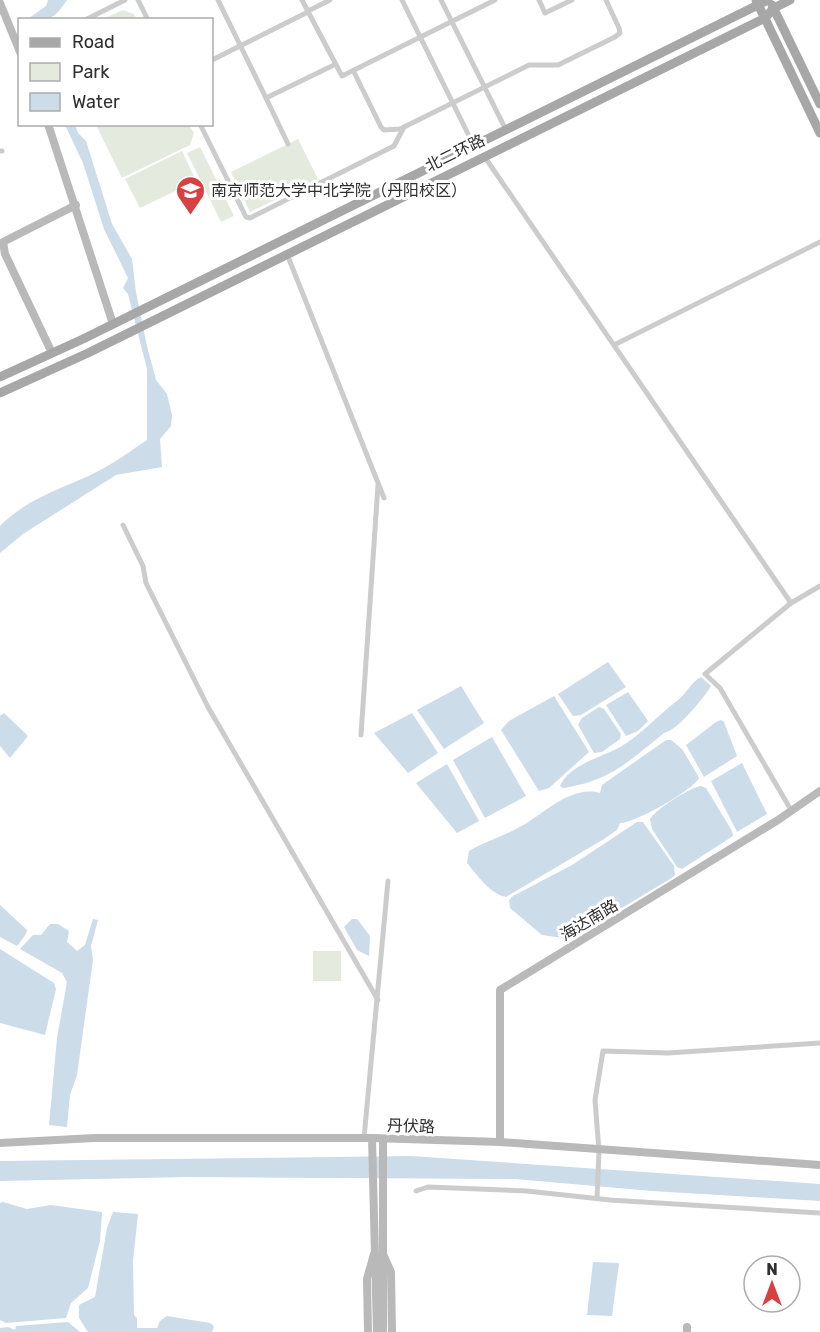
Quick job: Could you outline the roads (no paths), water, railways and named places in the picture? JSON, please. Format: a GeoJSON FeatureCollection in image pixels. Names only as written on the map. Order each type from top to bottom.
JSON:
{"type":"FeatureCollection","features":[{"type":"Feature","properties":{"kind":"main road","name":"北二环路"},"geometry":{"type":"LineString","coordinates":[[0,377],[114,324],[756,2],[770,3],[790,0]]}},
{"type":"Feature","properties":{"kind":"main road"},"geometry":{"type":"LineString","coordinates":[[756,2],[820,133]]}},
{"type":"Feature","properties":{"kind":"main road"},"geometry":{"type":"LineString","coordinates":[[0,3],[18,47]]}},
{"type":"Feature","properties":{"kind":"main road","name":"北二环路"},"geometry":{"type":"LineString","coordinates":[[0,393],[139,327],[765,18],[770,3]]}},
{"type":"Feature","properties":{"kind":"main road"},"geometry":{"type":"LineString","coordinates":[[770,3],[820,104]]}},
{"type":"Feature","properties":{"kind":"main road"},"geometry":{"type":"LineString","coordinates":[[49,126],[114,324]]}},
{"type":"Feature","properties":{"kind":"main road"},"geometry":{"type":"LineString","coordinates":[[475,143],[484,156]]}},
{"type":"Feature","properties":{"kind":"main road"},"geometry":{"type":"LineString","coordinates":[[53,369],[50,354],[5,254],[3,242],[76,205]]}},
{"type":"Feature","properties":{"kind":"main road"},"geometry":{"type":"LineString","coordinates":[[281,240],[286,254]]}},
{"type":"Feature","properties":{"kind":"main road","name":"海达南路"},"geometry":{"type":"LineString","coordinates":[[500,1142],[500,990],[820,791]]}},
{"type":"Feature","properties":{"kind":"main road","name":"丹伏路"},"geometry":{"type":"LineString","coordinates":[[0,1143],[94,1138],[368,1138],[500,1142],[599,1151],[820,1165]]}},
{"type":"Feature","properties":{"kind":"main road"},"geometry":{"type":"LineString","coordinates":[[368,1138],[373,1153],[383,1332]]}},
{"type":"Feature","properties":{"kind":"main road"},"geometry":{"type":"LineString","coordinates":[[377,1332],[383,1139]]}},
{"type":"Feature","properties":{"kind":"main road"},"geometry":{"type":"LineString","coordinates":[[368,1332],[367,1279],[379,1252]]}},
{"type":"Feature","properties":{"kind":"main road"},"geometry":{"type":"LineString","coordinates":[[379,1252],[391,1272],[392,1332]]}},
{"type":"Feature","properties":{"kind":"street"},"geometry":{"type":"LineString","coordinates":[[89,18],[125,0]]}},
{"type":"Feature","properties":{"kind":"street"},"geometry":{"type":"LineString","coordinates":[[138,0],[147,18]]}},
{"type":"Feature","properties":{"kind":"street"},"geometry":{"type":"LineString","coordinates":[[218,0],[288,144]]}},
{"type":"Feature","properties":{"kind":"street"},"geometry":{"type":"LineString","coordinates":[[302,0],[333,64],[342,76],[495,0]]}},
{"type":"Feature","properties":{"kind":"street"},"geometry":{"type":"LineString","coordinates":[[213,60],[330,0]]}},
{"type":"Feature","properties":{"kind":"street"},"geometry":{"type":"LineString","coordinates":[[402,0],[475,143]]}},
{"type":"Feature","properties":{"kind":"street"},"geometry":{"type":"LineString","coordinates":[[441,0],[505,128]]}},
{"type":"Feature","properties":{"kind":"street"},"geometry":{"type":"LineString","coordinates":[[539,0],[545,13],[572,0]]}},
{"type":"Feature","properties":{"kind":"street"},"geometry":{"type":"LineString","coordinates":[[354,72],[381,127],[391,130],[404,128],[453,101],[529,65],[558,65],[615,37],[620,33],[619,28],[606,0]]}},
{"type":"Feature","properties":{"kind":"street"},"geometry":{"type":"LineString","coordinates":[[266,98],[333,64]]}},
{"type":"Feature","properties":{"kind":"street"},"geometry":{"type":"LineString","coordinates":[[201,126],[246,217],[250,218],[394,147],[404,128]]}},
{"type":"Feature","properties":{"kind":"street"},"geometry":{"type":"LineString","coordinates":[[484,156],[791,603]]}},
{"type":"Feature","properties":{"kind":"street"},"geometry":{"type":"LineString","coordinates":[[614,345],[820,242]]}},
{"type":"Feature","properties":{"kind":"street"},"geometry":{"type":"LineString","coordinates":[[286,254],[384,498]]}},
{"type":"Feature","properties":{"kind":"street"},"geometry":{"type":"LineString","coordinates":[[361,735],[378,485]]}},
{"type":"Feature","properties":{"kind":"street"},"geometry":{"type":"LineString","coordinates":[[123,525],[143,566],[146,583],[208,707],[378,1000]]}},
{"type":"Feature","properties":{"kind":"street"},"geometry":{"type":"LineString","coordinates":[[791,810],[720,688],[705,674],[791,603],[820,586]]}},
{"type":"Feature","properties":{"kind":"street"},"geometry":{"type":"LineString","coordinates":[[368,1138],[388,881]]}},
{"type":"Feature","properties":{"kind":"street"},"geometry":{"type":"LineString","coordinates":[[597,1196],[599,1151],[595,1100],[603,1051],[668,1053],[820,1043]]}},
{"type":"Feature","properties":{"kind":"street"},"geometry":{"type":"LineString","coordinates":[[416,1191],[438,1188],[527,1191],[820,1213]]}},
{"type":"Feature","properties":{"kind":"water"},"geometry":{"type":"Polygon","coordinates":[[[48,0],[67,0],[52,17],[29,18],[46,6],[48,0]]]}},
{"type":"Feature","properties":{"kind":"water"},"geometry":{"type":"Polygon","coordinates":[[[65,126],[75,126],[78,133],[86,141],[112,224],[132,259],[147,346],[156,380],[167,394],[172,415],[171,426],[160,439],[162,467],[116,475],[23,534],[0,553],[0,526],[12,515],[37,499],[104,468],[147,440],[147,369],[128,294],[123,288],[128,278],[104,229],[83,163],[65,126]]]}},
{"type":"Feature","properties":{"kind":"water"},"geometry":{"type":"Polygon","coordinates":[[[608,662],[626,687],[581,715],[573,716],[558,694],[608,662]]]}},
{"type":"Feature","properties":{"kind":"water"},"geometry":{"type":"Polygon","coordinates":[[[701,677],[711,686],[696,706],[670,731],[664,733],[618,769],[594,781],[563,788],[560,786],[565,778],[580,766],[617,749],[632,739],[701,677]]]}},
{"type":"Feature","properties":{"kind":"water"},"geometry":{"type":"Polygon","coordinates":[[[461,686],[484,723],[444,749],[417,710],[461,686]]]}},
{"type":"Feature","properties":{"kind":"water"},"geometry":{"type":"Polygon","coordinates":[[[628,692],[648,721],[638,731],[626,736],[606,705],[628,692]]]}},
{"type":"Feature","properties":{"kind":"water"},"geometry":{"type":"Polygon","coordinates":[[[554,696],[589,752],[549,788],[539,791],[501,730],[509,721],[554,696]]]}},
{"type":"Feature","properties":{"kind":"water"},"geometry":{"type":"Polygon","coordinates":[[[599,707],[604,709],[621,734],[620,739],[602,752],[594,753],[578,725],[582,718],[599,707]]]}},
{"type":"Feature","properties":{"kind":"water"},"geometry":{"type":"Polygon","coordinates":[[[4,713],[28,736],[10,758],[0,746],[0,716],[4,713]]]}},
{"type":"Feature","properties":{"kind":"water"},"geometry":{"type":"Polygon","coordinates":[[[412,713],[438,753],[408,773],[374,733],[412,713]]]}},
{"type":"Feature","properties":{"kind":"water"},"geometry":{"type":"Polygon","coordinates":[[[721,720],[724,722],[737,756],[704,777],[686,745],[721,720]]]}},
{"type":"Feature","properties":{"kind":"water"},"geometry":{"type":"Polygon","coordinates":[[[492,737],[526,796],[485,818],[453,760],[492,737]]]}},
{"type":"Feature","properties":{"kind":"water"},"geometry":{"type":"Polygon","coordinates":[[[666,740],[671,740],[682,749],[699,778],[675,798],[638,818],[620,823],[617,830],[604,839],[506,897],[489,888],[467,863],[469,851],[526,824],[567,797],[589,791],[600,793],[602,785],[666,740]]]}},
{"type":"Feature","properties":{"kind":"water"},"geometry":{"type":"Polygon","coordinates":[[[742,763],[767,814],[737,832],[711,781],[742,763]]]}},
{"type":"Feature","properties":{"kind":"water"},"geometry":{"type":"Polygon","coordinates":[[[447,764],[479,821],[457,833],[416,783],[447,764]]]}},
{"type":"Feature","properties":{"kind":"water"},"geometry":{"type":"Polygon","coordinates":[[[701,786],[706,788],[733,836],[682,869],[677,867],[652,829],[650,819],[673,800],[701,786]]]}},
{"type":"Feature","properties":{"kind":"water"},"geometry":{"type":"Polygon","coordinates":[[[637,822],[643,822],[674,866],[675,875],[670,879],[570,939],[542,935],[510,908],[509,900],[513,896],[572,865],[637,822]]]}},
{"type":"Feature","properties":{"kind":"water"},"geometry":{"type":"Polygon","coordinates":[[[0,905],[27,930],[17,946],[0,937],[0,905]]]}},
{"type":"Feature","properties":{"kind":"water"},"geometry":{"type":"Polygon","coordinates":[[[93,919],[98,920],[91,946],[93,960],[77,1075],[70,1095],[67,1127],[49,1125],[57,1038],[67,982],[62,973],[20,949],[33,935],[41,935],[50,924],[58,924],[69,931],[67,942],[77,951],[85,945],[93,919]]]}},
{"type":"Feature","properties":{"kind":"water"},"geometry":{"type":"Polygon","coordinates":[[[352,919],[357,919],[370,936],[369,956],[357,950],[344,927],[352,919]]]}},
{"type":"Feature","properties":{"kind":"water"},"geometry":{"type":"Polygon","coordinates":[[[0,949],[54,983],[56,989],[45,1035],[0,1023],[0,949]]]}},
{"type":"Feature","properties":{"kind":"water"},"geometry":{"type":"Polygon","coordinates":[[[411,1156],[820,1184],[820,1201],[652,1191],[515,1179],[189,1177],[0,1181],[0,1161],[411,1156]]]}},
{"type":"Feature","properties":{"kind":"water"},"geometry":{"type":"Polygon","coordinates":[[[0,1203],[27,1209],[51,1205],[102,1212],[100,1241],[88,1288],[71,1303],[66,1318],[6,1323],[0,1320],[0,1203]]]}},
{"type":"Feature","properties":{"kind":"water"},"geometry":{"type":"Polygon","coordinates":[[[113,1212],[138,1214],[133,1261],[134,1315],[137,1318],[137,1328],[157,1328],[160,1321],[167,1316],[210,1323],[214,1326],[212,1332],[88,1332],[79,1318],[79,1305],[95,1297],[107,1228],[113,1212]]]}},
{"type":"Feature","properties":{"kind":"water"},"geometry":{"type":"Polygon","coordinates":[[[593,1262],[619,1263],[612,1316],[587,1315],[593,1262]]]}},
{"type":"Feature","properties":{"kind":"water"},"geometry":{"type":"Polygon","coordinates":[[[68,1322],[80,1332],[0,1332],[0,1328],[8,1327],[15,1330],[16,1326],[68,1322]]]}},
{"type":"Feature","properties":{"kind":"place","name":"南京师范大学中北学院（丹阳校区）"},"geometry":{"type":"Point","coordinates":[190,216]}}]}
